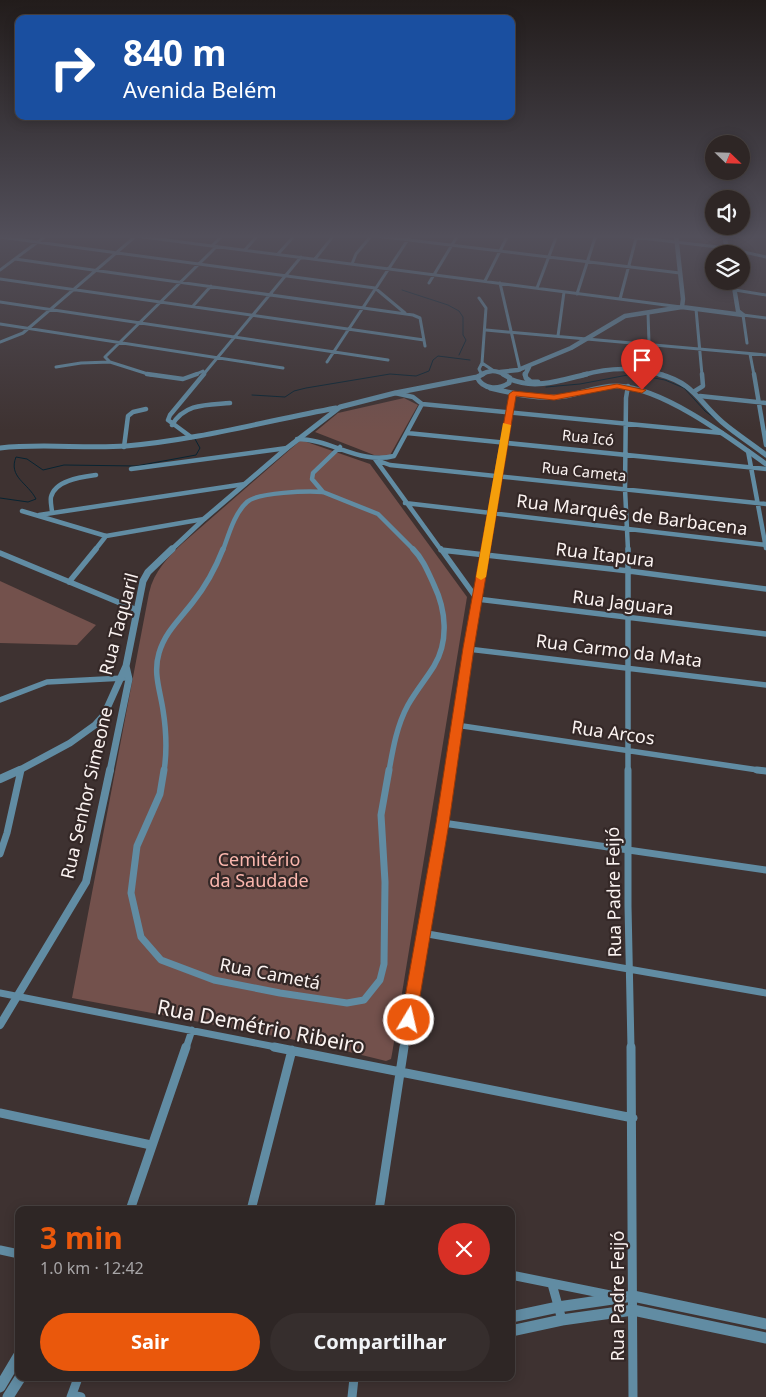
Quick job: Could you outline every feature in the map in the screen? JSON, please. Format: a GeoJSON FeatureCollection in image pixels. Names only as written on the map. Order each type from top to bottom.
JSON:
{"type":"FeatureCollection","features":[{"type":"Feature","properties":{"kind":"street"},"geometry":{"type":"LineString","coordinates":[[0,342],[19,336],[61,300]]}},
{"type":"Feature","properties":{"kind":"street"},"geometry":{"type":"LineString","coordinates":[[150,300],[424,340]]}},
{"type":"Feature","properties":{"kind":"street"},"geometry":{"type":"LineString","coordinates":[[193,306],[198,300]]}},
{"type":"Feature","properties":{"kind":"street"},"geometry":{"type":"LineString","coordinates":[[191,437],[172,425],[168,420],[170,415],[265,300]]}},
{"type":"Feature","properties":{"kind":"street"},"geometry":{"type":"LineString","coordinates":[[311,300],[406,313],[420,318],[425,346]]}},
{"type":"Feature","properties":{"kind":"street"},"geometry":{"type":"LineString","coordinates":[[327,362],[368,300]]}},
{"type":"Feature","properties":{"kind":"street"},"geometry":{"type":"LineString","coordinates":[[390,300],[406,313]]}},
{"type":"Feature","properties":{"kind":"street"},"geometry":{"type":"LineString","coordinates":[[481,300],[486,308],[486,330],[479,375],[479,383],[482,385]]}},
{"type":"Feature","properties":{"kind":"street"},"geometry":{"type":"LineString","coordinates":[[504,300],[519,370]]}},
{"type":"Feature","properties":{"kind":"street"},"geometry":{"type":"LineString","coordinates":[[558,336],[563,300]]}},
{"type":"Feature","properties":{"kind":"street"},"geometry":{"type":"LineString","coordinates":[[629,300],[766,318]]}},
{"type":"Feature","properties":{"kind":"street"},"geometry":{"type":"LineString","coordinates":[[682,307],[683,300]]}},
{"type":"Feature","properties":{"kind":"street"},"geometry":{"type":"LineString","coordinates":[[731,314],[732,305],[736,301]]}},
{"type":"Feature","properties":{"kind":"street"},"geometry":{"type":"LineString","coordinates":[[736,301],[738,311],[744,315],[748,343]]}},
{"type":"Feature","properties":{"kind":"street"},"geometry":{"type":"LineString","coordinates":[[0,302],[388,360]]}},
{"type":"Feature","properties":{"kind":"street"},"geometry":{"type":"LineString","coordinates":[[110,362],[105,357],[162,302]]}},
{"type":"Feature","properties":{"kind":"street"},"geometry":{"type":"LineString","coordinates":[[482,363],[494,371],[519,370],[576,346],[625,316],[682,307]]}},
{"type":"Feature","properties":{"kind":"street"},"geometry":{"type":"LineString","coordinates":[[696,309],[703,386],[696,391]]}},
{"type":"Feature","properties":{"kind":"street"},"geometry":{"type":"LineString","coordinates":[[648,313],[650,372]]}},
{"type":"Feature","properties":{"kind":"street"},"geometry":{"type":"LineString","coordinates":[[0,324],[283,368]]}},
{"type":"Feature","properties":{"kind":"street"},"geometry":{"type":"LineString","coordinates":[[486,330],[766,355]]}},
{"type":"Feature","properties":{"kind":"street"},"geometry":{"type":"LineString","coordinates":[[750,354],[760,402],[766,446]]}},
{"type":"Feature","properties":{"kind":"street"},"geometry":{"type":"LineString","coordinates":[[56,367],[81,363],[110,362],[152,375],[183,379],[192,377],[209,367]]}},
{"type":"Feature","properties":{"kind":"street"},"geometry":{"type":"LineString","coordinates":[[530,366],[525,373],[529,381],[554,381]]}},
{"type":"Feature","properties":{"kind":"street"},"geometry":{"type":"LineString","coordinates":[[500,372],[520,385],[529,386],[609,369],[630,369],[650,372],[679,380],[696,391],[723,423],[766,454]]}},
{"type":"Feature","properties":{"kind":"street"},"geometry":{"type":"LineString","coordinates":[[490,388],[502,387],[510,383],[510,379],[519,370]]}},
{"type":"Feature","properties":{"kind":"street"},"geometry":{"type":"LineString","coordinates":[[0,448],[21,445],[124,447],[191,437],[460,381],[494,371]]}},
{"type":"Feature","properties":{"kind":"street"},"geometry":{"type":"LineString","coordinates":[[460,381],[513,394],[554,397],[610,386],[628,386],[648,393],[722,433],[766,464]]}},
{"type":"Feature","properties":{"kind":"street","name":"Rua Padre Feijó"},"geometry":{"type":"LineString","coordinates":[[628,386],[626,398],[625,489],[629,571],[627,667],[633,1118],[627,1297],[633,1310],[633,1397]]}},
{"type":"Feature","properties":{"kind":"street"},"geometry":{"type":"LineString","coordinates":[[413,397],[417,389]]}},
{"type":"Feature","properties":{"kind":"street"},"geometry":{"type":"LineString","coordinates":[[395,393],[413,397],[422,404],[722,433]]}},
{"type":"Feature","properties":{"kind":"street"},"geometry":{"type":"LineString","coordinates":[[381,1206],[422,933],[443,823],[468,648],[513,394]]}},
{"type":"Feature","properties":{"kind":"street"},"geometry":{"type":"LineString","coordinates":[[700,396],[766,403]]}},
{"type":"Feature","properties":{"kind":"street"},"geometry":{"type":"LineString","coordinates":[[172,425],[180,414],[192,407],[230,403]]}},
{"type":"Feature","properties":{"kind":"street"},"geometry":{"type":"LineString","coordinates":[[399,465],[393,462],[394,456],[422,404]]}},
{"type":"Feature","properties":{"kind":"street","name":"Rua Taquaril"},"geometry":{"type":"LineString","coordinates":[[0,779],[72,742],[104,716],[117,690],[119,678],[126,666],[143,581],[148,572],[204,519],[297,439],[325,416],[340,407]]}},
{"type":"Feature","properties":{"kind":"street"},"geometry":{"type":"LineString","coordinates":[[124,447],[128,416],[133,412],[146,409]]}},
{"type":"Feature","properties":{"kind":"street"},"geometry":{"type":"LineString","coordinates":[[314,411],[325,416]]}},
{"type":"Feature","properties":{"kind":"street"},"geometry":{"type":"LineString","coordinates":[[311,428],[316,439]]}},
{"type":"Feature","properties":{"kind":"street","name":"Rua Icó"},"geometry":{"type":"LineString","coordinates":[[407,433],[766,470]]}},
{"type":"Feature","properties":{"kind":"street","name":"Rua Cameta"},"geometry":{"type":"LineString","coordinates":[[297,439],[316,439],[385,464],[766,504]]}},
{"type":"Feature","properties":{"kind":"street"},"geometry":{"type":"LineString","coordinates":[[323,492],[312,479],[313,473],[340,447]]}},
{"type":"Feature","properties":{"kind":"street"},"geometry":{"type":"LineString","coordinates":[[131,469],[287,448]]}},
{"type":"Feature","properties":{"kind":"street"},"geometry":{"type":"LineString","coordinates":[[748,451],[766,546]]}},
{"type":"Feature","properties":{"kind":"street"},"geometry":{"type":"LineString","coordinates":[[375,459],[386,459],[394,456]]}},
{"type":"Feature","properties":{"kind":"street"},"geometry":{"type":"LineString","coordinates":[[375,459],[477,599]]}},
{"type":"Feature","properties":{"kind":"street"},"geometry":{"type":"LineString","coordinates":[[52,514],[51,497],[54,491],[80,477],[96,475]]}},
{"type":"Feature","properties":{"kind":"street"},"geometry":{"type":"LineString","coordinates":[[39,515],[245,484]]}},
{"type":"Feature","properties":{"kind":"street","name":"Rua Cametá"},"geometry":{"type":"LineString","coordinates":[[304,491],[323,492],[378,514],[421,557],[442,602],[445,622],[442,647],[435,664],[422,687],[408,705],[398,728],[381,815],[385,882],[384,964],[380,980],[364,1000],[346,1003],[214,980],[161,960],[141,937],[132,893],[137,846],[160,794],[166,760],[163,711],[156,677],[159,653],[171,627],[194,602],[217,564],[237,515],[248,501],[264,496],[304,491]]}},
{"type":"Feature","properties":{"kind":"street","name":"Rua Marquês de Barbacena"},"geometry":{"type":"LineString","coordinates":[[406,503],[766,546]]}},
{"type":"Feature","properties":{"kind":"street"},"geometry":{"type":"LineString","coordinates":[[22,511],[106,536],[204,519]]}},
{"type":"Feature","properties":{"kind":"street"},"geometry":{"type":"LineString","coordinates":[[69,582],[106,536]]}},
{"type":"Feature","properties":{"kind":"street","name":"Rua Itapura"},"geometry":{"type":"LineString","coordinates":[[441,550],[629,571],[766,589]]}},
{"type":"Feature","properties":{"kind":"street"},"geometry":{"type":"LineString","coordinates":[[0,553],[137,610]]}},
{"type":"Feature","properties":{"kind":"street","name":"Rua Jaguara"},"geometry":{"type":"LineString","coordinates":[[477,599],[766,634]]}},
{"type":"Feature","properties":{"kind":"street","name":"Rua Carmo da Mata"},"geometry":{"type":"LineString","coordinates":[[468,648],[766,685]]}},
{"type":"Feature","properties":{"kind":"street","name":"Rua Senhor Simeone"},"geometry":{"type":"LineString","coordinates":[[0,1025],[86,882],[129,679],[126,666]]}},
{"type":"Feature","properties":{"kind":"street"},"geometry":{"type":"LineString","coordinates":[[0,700],[47,682],[129,679]]}},
{"type":"Feature","properties":{"kind":"street","name":"Rua Arcos"},"geometry":{"type":"LineString","coordinates":[[456,725],[766,771]]}},
{"type":"Feature","properties":{"kind":"street"},"geometry":{"type":"LineString","coordinates":[[0,854],[7,833],[21,769]]}},
{"type":"Feature","properties":{"kind":"street"},"geometry":{"type":"LineString","coordinates":[[443,823],[766,870]]}},
{"type":"Feature","properties":{"kind":"street"},"geometry":{"type":"LineString","coordinates":[[422,933],[630,971],[766,993]]}},
{"type":"Feature","properties":{"kind":"street","name":"Rua Demétrio Ribeiro"},"geometry":{"type":"LineString","coordinates":[[0,993],[633,1118]]}},
{"type":"Feature","properties":{"kind":"street"},"geometry":{"type":"LineString","coordinates":[[131,1206],[192,1030]]}},
{"type":"Feature","properties":{"kind":"street"},"geometry":{"type":"LineString","coordinates":[[252,1206],[292,1050]]}},
{"type":"Feature","properties":{"kind":"street"},"geometry":{"type":"LineString","coordinates":[[0,1113],[151,1145]]}},
{"type":"Feature","properties":{"kind":"street"},"geometry":{"type":"LineString","coordinates":[[0,1250],[15,1253]]}},
{"type":"Feature","properties":{"kind":"street"},"geometry":{"type":"LineString","coordinates":[[515,1276],[766,1324]]}},
{"type":"Feature","properties":{"kind":"street"},"geometry":{"type":"LineString","coordinates":[[552,1284],[562,1320]]}},
{"type":"Feature","properties":{"kind":"street"},"geometry":{"type":"LineString","coordinates":[[515,1316],[558,1307],[627,1297]]}},
{"type":"Feature","properties":{"kind":"street"},"geometry":{"type":"LineString","coordinates":[[515,1330],[562,1320],[633,1310],[766,1338]]}},
{"type":"Feature","properties":{"kind":"street"},"geometry":{"type":"LineString","coordinates":[[0,1387],[15,1362]]}},
{"type":"Feature","properties":{"kind":"street"},"geometry":{"type":"LineString","coordinates":[[8,1397],[18,1381]]}},
{"type":"Feature","properties":{"kind":"street"},"geometry":{"type":"LineString","coordinates":[[75,1396],[78,1381]]}},
{"type":"Feature","properties":{"kind":"street"},"geometry":{"type":"LineString","coordinates":[[352,1397],[354,1381]]}},
{"type":"Feature","properties":{"kind":"green space"},"geometry":{"type":"Polygon","coordinates":[[[404,398],[418,405],[389,457],[374,455],[315,432],[338,413],[404,398]]]}},
{"type":"Feature","properties":{"kind":"green space","name":"Cemitério da Saudade"},"geometry":{"type":"Polygon","coordinates":[[[301,440],[370,464],[467,597],[392,1054],[391,1059],[386,1061],[317,1044],[72,998],[151,585],[162,565],[178,548],[301,440]]]}},
{"type":"Feature","properties":{"kind":"green space"},"geometry":{"type":"Polygon","coordinates":[[[0,581],[96,625],[77,645],[0,643],[0,581]]]}},
{"type":"Feature","properties":{"kind":"waterway"},"geometry":{"type":"LineString","coordinates":[[433,300],[459,311],[463,317],[463,335],[466,340],[459,355]]}},
{"type":"Feature","properties":{"kind":"waterway"},"geometry":{"type":"LineString","coordinates":[[252,395],[285,397],[294,391],[306,388],[390,374],[416,376],[429,371],[433,360],[438,356],[470,360]]}},
{"type":"Feature","properties":{"kind":"waterway"},"geometry":{"type":"LineString","coordinates":[[546,387],[580,384],[633,374],[665,380],[684,388],[705,411],[717,420]]}},
{"type":"Feature","properties":{"kind":"waterway"},"geometry":{"type":"LineString","coordinates":[[0,498],[28,502],[36,499],[17,475],[14,464],[16,457],[27,459],[43,470],[64,465],[136,466],[196,455],[200,448],[195,439]]}},
{"type":"Feature","properties":{"kind":"slow traffic"},"geometry":{"type":"LineString","coordinates":[[481,577],[506,425]]}},
{"type":"Feature","properties":{"kind":"route"},"geometry":{"type":"LineString","coordinates":[[409,1020],[422,933],[443,823],[468,648],[513,394],[554,397],[574,395],[610,386],[628,386],[642,390]]}}]}
